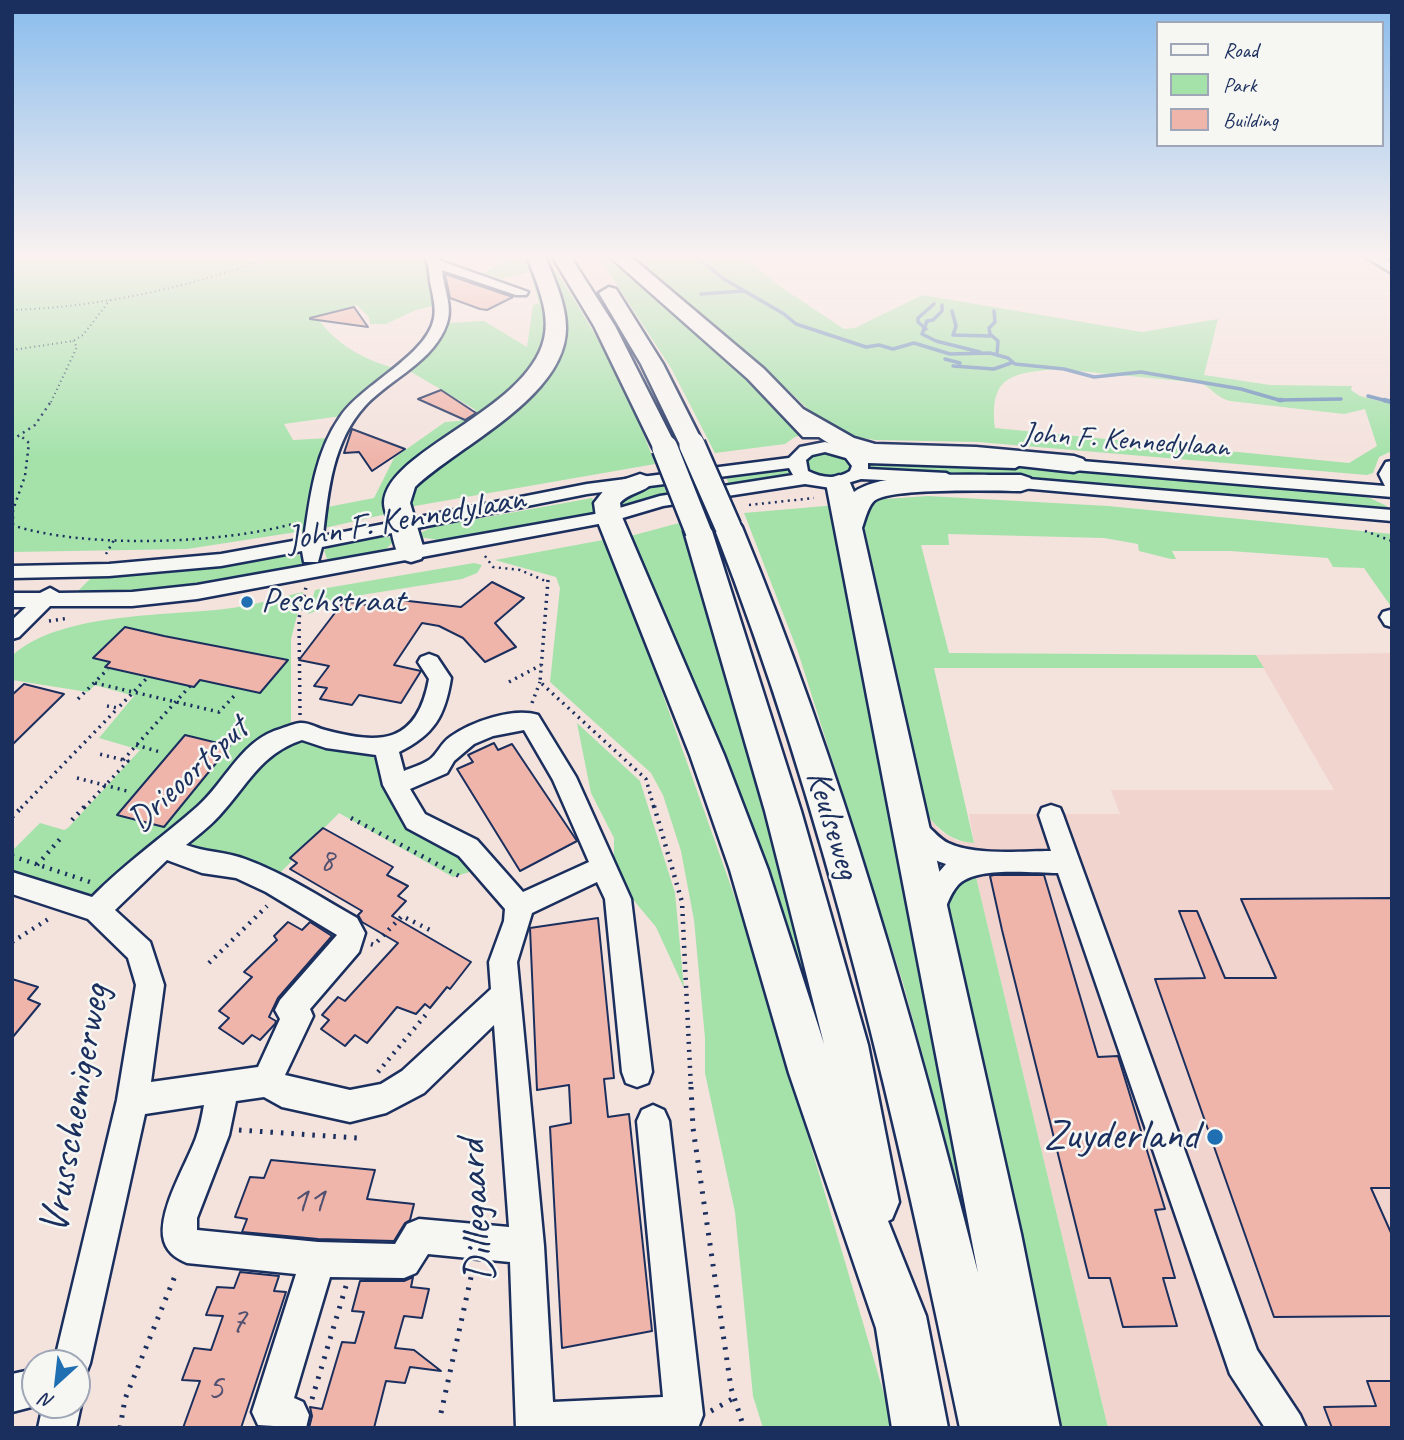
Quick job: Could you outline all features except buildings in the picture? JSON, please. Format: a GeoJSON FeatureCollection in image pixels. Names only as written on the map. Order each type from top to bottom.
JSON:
{"type":"FeatureCollection","features":[{"type":"Feature","properties":{"kind":"highway"},"geometry":{"type":"LineString","coordinates":[[407,540],[397,503],[403,484],[512,401],[532,382],[549,355],[555,339],[555,323]]}},
{"type":"Feature","properties":{"kind":"highway","name":"Keulseweg"},"geometry":{"type":"LineString","coordinates":[[602,323],[665,448],[713,529],[775,648],[852,889],[943,1229],[988,1428]]}},
{"type":"Feature","properties":{"kind":"highway","name":"Keulseweg"},"geometry":{"type":"LineString","coordinates":[[627,323],[652,364],[692,444],[783,811],[846,1045],[869,1173],[905,1336],[920,1428]]}},
{"type":"Feature","properties":{"kind":"highway"},"geometry":{"type":"LineString","coordinates":[[697,323],[799,415],[825,447]]}},
{"type":"Feature","properties":{"kind":"highway"},"geometry":{"type":"LineString","coordinates":[[799,415],[845,443],[874,451],[976,454],[1074,464]]}},
{"type":"Feature","properties":{"kind":"highway"},"geometry":{"type":"LineString","coordinates":[[851,472],[848,529],[996,1234],[1032,1428]]}},
{"type":"Feature","properties":{"kind":"highway"},"geometry":{"type":"LineString","coordinates":[[640,482],[613,493],[607,503],[609,517],[707,755],[744,857],[811,1073],[905,1336]]}},
{"type":"Feature","properties":{"kind":"highway"},"geometry":{"type":"LineString","coordinates":[[848,529],[860,502],[874,489],[900,485],[1021,483]]}},
{"type":"Feature","properties":{"kind":"street"},"geometry":{"type":"LineString","coordinates":[[308,578],[317,496],[327,457],[354,410],[426,344],[440,323]]}},
{"type":"Feature","properties":{"kind":"street"},"geometry":{"type":"LineString","coordinates":[[808,478],[800,473],[796,462],[806,451],[825,447],[844,450],[851,472]]}},
{"type":"Feature","properties":{"kind":"street","name":"John F. Kennedylaan"},"geometry":{"type":"LineString","coordinates":[[12,600],[164,596],[308,578],[407,540],[587,489],[796,462]]}},
{"type":"Feature","properties":{"kind":"street","name":"John F. Kennedylaan"},"geometry":{"type":"LineString","coordinates":[[12,572],[72,572],[184,564],[313,544],[407,540],[609,517],[660,502],[808,478],[821,483],[851,472],[1074,464],[1392,492]]}},
{"type":"Feature","properties":{"kind":"street"},"geometry":{"type":"LineString","coordinates":[[1392,466],[1388,474],[1392,484]]}},
{"type":"Feature","properties":{"kind":"street","name":"John F. Kennedylaan"},"geometry":{"type":"LineString","coordinates":[[851,472],[1021,483],[1392,516]]}},
{"type":"Feature","properties":{"kind":"street"},"geometry":{"type":"LineString","coordinates":[[1317,508],[1392,532]]}},
{"type":"Feature","properties":{"kind":"street"},"geometry":{"type":"LineString","coordinates":[[12,632],[72,572]]}},
{"type":"Feature","properties":{"kind":"street"},"geometry":{"type":"LineString","coordinates":[[429,663],[439,678],[437,695],[422,727],[411,736],[386,748],[395,785],[416,821],[468,848],[519,905],[606,866]]}},
{"type":"Feature","properties":{"kind":"street"},"geometry":{"type":"LineString","coordinates":[[395,785],[439,766],[444,754],[468,736],[500,724],[530,721],[564,777],[606,866],[618,899],[637,1072]]}},
{"type":"Feature","properties":{"kind":"street","name":"Drieoortsput"},"geometry":{"type":"LineString","coordinates":[[96,901],[209,811],[258,752],[278,739],[302,731],[327,739],[386,748]]}},
{"type":"Feature","properties":{"kind":"street"},"geometry":{"type":"LineString","coordinates":[[1051,815],[1243,1362],[1287,1428]]}},
{"type":"Feature","properties":{"kind":"street"},"geometry":{"type":"LineString","coordinates":[[912,825],[931,848],[961,858],[991,862],[1067,862]]}},
{"type":"Feature","properties":{"kind":"street"},"geometry":{"type":"LineString","coordinates":[[164,848],[202,862],[239,868],[284,890],[347,927],[351,933],[349,943],[290,1010],[298,1016],[285,1038],[268,1081]]}},
{"type":"Feature","properties":{"kind":"street"},"geometry":{"type":"LineString","coordinates":[[929,914],[943,881],[959,867],[991,862]]}},
{"type":"Feature","properties":{"kind":"street","name":"Vrusschemigerweg"},"geometry":{"type":"LineString","coordinates":[[12,883],[96,901],[139,951],[150,985],[132,1100],[75,1349]]}},
{"type":"Feature","properties":{"kind":"street","name":"Dillegaard"},"geometry":{"type":"LineString","coordinates":[[519,905],[518,921],[503,962],[527,1246],[534,1425],[691,1421]]}},
{"type":"Feature","properties":{"kind":"street"},"geometry":{"type":"LineString","coordinates":[[132,1100],[268,1081],[282,1093],[350,1106],[386,1098],[413,1082],[506,995]]}},
{"type":"Feature","properties":{"kind":"street"},"geometry":{"type":"LineString","coordinates":[[224,1087],[215,1128],[180,1218],[180,1237],[187,1246],[335,1260],[404,1261],[419,1236],[527,1246]]}},
{"type":"Feature","properties":{"kind":"street"},"geometry":{"type":"LineString","coordinates":[[653,1121],[691,1421]]}},
{"type":"Feature","properties":{"kind":"street"},"geometry":{"type":"LineString","coordinates":[[289,1421],[271,1412],[335,1260]]}},
{"type":"Feature","properties":{"kind":"path"},"geometry":{"type":"LineString","coordinates":[[12,349],[72,341],[83,335],[92,323]]}},
{"type":"Feature","properties":{"kind":"path"},"geometry":{"type":"LineString","coordinates":[[12,440],[22,437],[38,425],[77,347],[72,341]]}},
{"type":"Feature","properties":{"kind":"path"},"geometry":{"type":"LineString","coordinates":[[22,437],[29,443],[30,450],[22,489],[13,510],[13,525],[27,530],[114,540],[155,541],[264,533],[290,524],[316,522]]}},
{"type":"Feature","properties":{"kind":"path"},"geometry":{"type":"LineString","coordinates":[[1364,531],[1392,541]]}},
{"type":"Feature","properties":{"kind":"path"},"geometry":{"type":"LineString","coordinates":[[104,559],[114,540]]}},
{"type":"Feature","properties":{"kind":"path"},"geometry":{"type":"LineString","coordinates":[[484,554],[493,567],[520,570],[548,580],[540,682],[646,779],[681,902],[693,1128],[731,1388],[744,1428]]}},
{"type":"Feature","properties":{"kind":"path"},"geometry":{"type":"LineString","coordinates":[[302,731],[299,618],[308,578]]}},
{"type":"Feature","properties":{"kind":"path"},"geometry":{"type":"LineString","coordinates":[[509,682],[541,665]]}},
{"type":"Feature","properties":{"kind":"path"},"geometry":{"type":"LineString","coordinates":[[79,699],[108,669]]}},
{"type":"Feature","properties":{"kind":"path"},"geometry":{"type":"LineString","coordinates":[[12,817],[148,677]]}},
{"type":"Feature","properties":{"kind":"path"},"geometry":{"type":"LineString","coordinates":[[95,682],[219,712],[235,695]]}},
{"type":"Feature","properties":{"kind":"path"},"geometry":{"type":"LineString","coordinates":[[123,760],[190,686]]}},
{"type":"Feature","properties":{"kind":"path"},"geometry":{"type":"LineString","coordinates":[[107,706],[118,708]]}},
{"type":"Feature","properties":{"kind":"path"},"geometry":{"type":"LineString","coordinates":[[136,746],[160,752]]}},
{"type":"Feature","properties":{"kind":"path"},"geometry":{"type":"LineString","coordinates":[[72,820],[128,761],[99,754]]}},
{"type":"Feature","properties":{"kind":"path"},"geometry":{"type":"LineString","coordinates":[[77,778],[127,791]]}},
{"type":"Feature","properties":{"kind":"path"},"geometry":{"type":"LineString","coordinates":[[351,818],[471,882]]}},
{"type":"Feature","properties":{"kind":"path"},"geometry":{"type":"LineString","coordinates":[[37,865],[61,838]]}},
{"type":"Feature","properties":{"kind":"path"},"geometry":{"type":"LineString","coordinates":[[12,856],[37,865],[96,901]]}},
{"type":"Feature","properties":{"kind":"path"},"geometry":{"type":"LineString","coordinates":[[209,963],[284,890]]}},
{"type":"Feature","properties":{"kind":"path"},"geometry":{"type":"LineString","coordinates":[[12,942],[96,901]]}},
{"type":"Feature","properties":{"kind":"path"},"geometry":{"type":"LineString","coordinates":[[351,933],[374,945],[402,916],[430,930]]}},
{"type":"Feature","properties":{"kind":"path"},"geometry":{"type":"LineString","coordinates":[[350,1106],[429,1011]]}},
{"type":"Feature","properties":{"kind":"path"},"geometry":{"type":"LineString","coordinates":[[215,1128],[357,1138]]}},
{"type":"Feature","properties":{"kind":"path"},"geometry":{"type":"LineString","coordinates":[[441,1413],[479,1242]]}},
{"type":"Feature","properties":{"kind":"path"},"geometry":{"type":"LineString","coordinates":[[120,1428],[125,1399],[187,1246]]}},
{"type":"Feature","properties":{"kind":"path"},"geometry":{"type":"LineString","coordinates":[[289,1421],[296,1399],[311,1402],[335,1260]]}},
{"type":"Feature","properties":{"kind":"shaded area","name":"Zuyderland"},"geometry":{"type":"Polygon","coordinates":[[[1392,653],[1392,1428],[1108,1428],[975,873],[946,901],[927,815],[941,832],[957,841],[974,842],[969,814],[1120,814],[1111,790],[1334,790],[1256,655],[1392,653]]]}},
{"type":"Feature","properties":{"kind":"green space"},"geometry":{"type":"Polygon","coordinates":[[[12,323],[322,323],[333,336],[352,350],[397,369],[341,416],[284,424],[293,440],[329,438],[320,458],[309,504],[312,510],[374,498],[394,458],[445,422],[459,421],[476,410],[406,369],[438,338],[447,323],[488,323],[527,347],[530,323],[547,323],[548,336],[525,380],[412,471],[391,513],[329,527],[187,549],[12,552],[12,323]]]}},
{"type":"Feature","properties":{"kind":"green space"},"geometry":{"type":"Polygon","coordinates":[[[551,323],[588,323],[633,410],[655,464],[409,507],[413,487],[556,352],[551,323]]]}},
{"type":"Feature","properties":{"kind":"green space"},"geometry":{"type":"Polygon","coordinates":[[[642,323],[695,323],[806,434],[785,444],[715,453],[671,368],[642,323]]]}},
{"type":"Feature","properties":{"kind":"green space"},"geometry":{"type":"Polygon","coordinates":[[[709,323],[835,323],[844,329],[865,323],[1090,323],[1142,332],[1193,323],[1217,323],[1204,375],[1270,385],[1352,386],[1351,390],[1360,396],[1392,404],[1392,451],[1379,457],[1373,473],[1367,475],[978,442],[875,440],[833,433],[789,391],[709,323]],[[1058,369],[1028,372],[1007,380],[1000,387],[994,410],[995,428],[1349,463],[1377,446],[1365,409],[1344,414],[1222,398],[1201,383],[1058,369]]]}},
{"type":"Feature","properties":{"kind":"green space"},"geometry":{"type":"Polygon","coordinates":[[[820,452],[845,456],[853,466],[850,473],[827,479],[810,473],[805,463],[810,456],[820,452]]]}},
{"type":"Feature","properties":{"kind":"green space"},"geometry":{"type":"Polygon","coordinates":[[[865,462],[1018,466],[1345,494],[1370,498],[1387,506],[1387,510],[1137,487],[867,471],[865,462]]]}},
{"type":"Feature","properties":{"kind":"green space"},"geometry":{"type":"Polygon","coordinates":[[[791,467],[798,477],[730,486],[725,475],[791,467]]]}},
{"type":"Feature","properties":{"kind":"green space"},"geometry":{"type":"Polygon","coordinates":[[[663,484],[668,497],[617,511],[612,507],[637,487],[663,484]]]}},
{"type":"Feature","properties":{"kind":"green space"},"geometry":{"type":"Polygon","coordinates":[[[928,496],[1108,506],[1392,534],[1392,608],[1364,568],[1333,567],[1328,558],[1230,551],[1172,551],[1176,559],[1171,559],[1139,551],[1138,544],[1104,538],[948,534],[949,545],[921,545],[949,653],[1256,655],[1264,668],[934,668],[974,843],[966,842],[947,835],[927,815],[865,530],[865,507],[871,500],[928,496]]]}},
{"type":"Feature","properties":{"kind":"green space"},"geometry":{"type":"Polygon","coordinates":[[[592,498],[599,514],[438,540],[420,537],[420,533],[433,527],[592,498]]]}},
{"type":"Feature","properties":{"kind":"green space"},"geometry":{"type":"Polygon","coordinates":[[[837,505],[1011,1381],[903,983],[798,652],[744,513],[837,505]]]}},
{"type":"Feature","properties":{"kind":"green space"},"geometry":{"type":"Polygon","coordinates":[[[679,523],[728,666],[839,1086],[772,875],[627,537],[679,523]]]}},
{"type":"Feature","properties":{"kind":"green space"},"geometry":{"type":"Polygon","coordinates":[[[385,536],[392,538],[393,542],[384,551],[334,560],[327,559],[324,550],[329,548],[385,536]]]}},
{"type":"Feature","properties":{"kind":"green space"},"geometry":{"type":"Polygon","coordinates":[[[603,540],[613,554],[751,943],[894,1428],[763,1428],[753,1396],[735,1212],[705,1073],[705,1038],[694,920],[681,851],[663,795],[651,773],[550,682],[560,588],[556,577],[495,560],[603,540]]]}},
{"type":"Feature","properties":{"kind":"green space"},"geometry":{"type":"Polygon","coordinates":[[[294,554],[306,557],[306,561],[288,568],[197,584],[76,593],[95,574],[169,573],[294,554]]]}},
{"type":"Feature","properties":{"kind":"green space"},"geometry":{"type":"Polygon","coordinates":[[[474,563],[482,565],[477,573],[462,579],[355,596],[308,614],[315,590],[474,563]]]}},
{"type":"Feature","properties":{"kind":"green space"},"geometry":{"type":"Polygon","coordinates":[[[303,592],[291,639],[291,729],[175,842],[97,901],[12,877],[12,851],[40,823],[64,830],[68,828],[140,750],[99,738],[134,696],[95,685],[88,692],[12,680],[12,656],[32,642],[83,624],[234,608],[303,592]]]}},
{"type":"Feature","properties":{"kind":"green space"},"geometry":{"type":"Polygon","coordinates":[[[577,723],[640,781],[675,893],[684,988],[656,927],[620,884],[614,862],[614,838],[591,793],[577,723]]]}},
{"type":"Feature","properties":{"kind":"green space"},"geometry":{"type":"Polygon","coordinates":[[[294,743],[309,743],[380,759],[447,848],[473,871],[453,877],[339,813],[278,875],[190,847],[250,773],[264,760],[294,743]]]}},
{"type":"Feature","properties":{"kind":"green space"},"geometry":{"type":"Polygon","coordinates":[[[975,873],[1108,1428],[1054,1428],[946,901],[947,891],[975,873]]]}},
{"type":"Feature","properties":{"kind":"waterway"},"geometry":{"type":"LineString","coordinates":[[795,323],[866,347],[879,345],[893,349],[914,343],[950,354],[997,355]]}},
{"type":"Feature","properties":{"kind":"waterway"},"geometry":{"type":"LineString","coordinates":[[919,323],[924,328]]}},
{"type":"Feature","properties":{"kind":"waterway"},"geometry":{"type":"LineString","coordinates":[[924,328],[926,323]]}},
{"type":"Feature","properties":{"kind":"waterway"},"geometry":{"type":"LineString","coordinates":[[955,323],[953,335],[991,336]]}},
{"type":"Feature","properties":{"kind":"waterway"},"geometry":{"type":"LineString","coordinates":[[994,323],[989,328],[990,334],[998,341],[997,355]]}},
{"type":"Feature","properties":{"kind":"waterway"},"geometry":{"type":"LineString","coordinates":[[924,328],[922,334],[936,341],[980,352]]}},
{"type":"Feature","properties":{"kind":"waterway"},"geometry":{"type":"LineString","coordinates":[[997,355],[1008,358],[1015,364],[1064,369],[1094,377],[1141,372],[1241,389],[1279,400]]}},
{"type":"Feature","properties":{"kind":"waterway"},"geometry":{"type":"LineString","coordinates":[[945,359],[960,363]]}},
{"type":"Feature","properties":{"kind":"waterway"},"geometry":{"type":"LineString","coordinates":[[953,366],[994,369],[1011,363]]}},
{"type":"Feature","properties":{"kind":"waterway"},"geometry":{"type":"LineString","coordinates":[[1368,396],[1391,402]]}},
{"type":"Feature","properties":{"kind":"waterway"},"geometry":{"type":"LineString","coordinates":[[1279,400],[1341,399]]}},
{"type":"Feature","properties":{"kind":"waterway"},"geometry":{"type":"LineString","coordinates":[[1384,400],[1392,402]]}},
{"type":"Feature","properties":{"kind":"place","name":"Peschstraat"},"geometry":{"type":"Point","coordinates":[247,602]}},
{"type":"Feature","properties":{"kind":"place","name":"Zuyderland"},"geometry":{"type":"Point","coordinates":[1215,1137]}}]}
